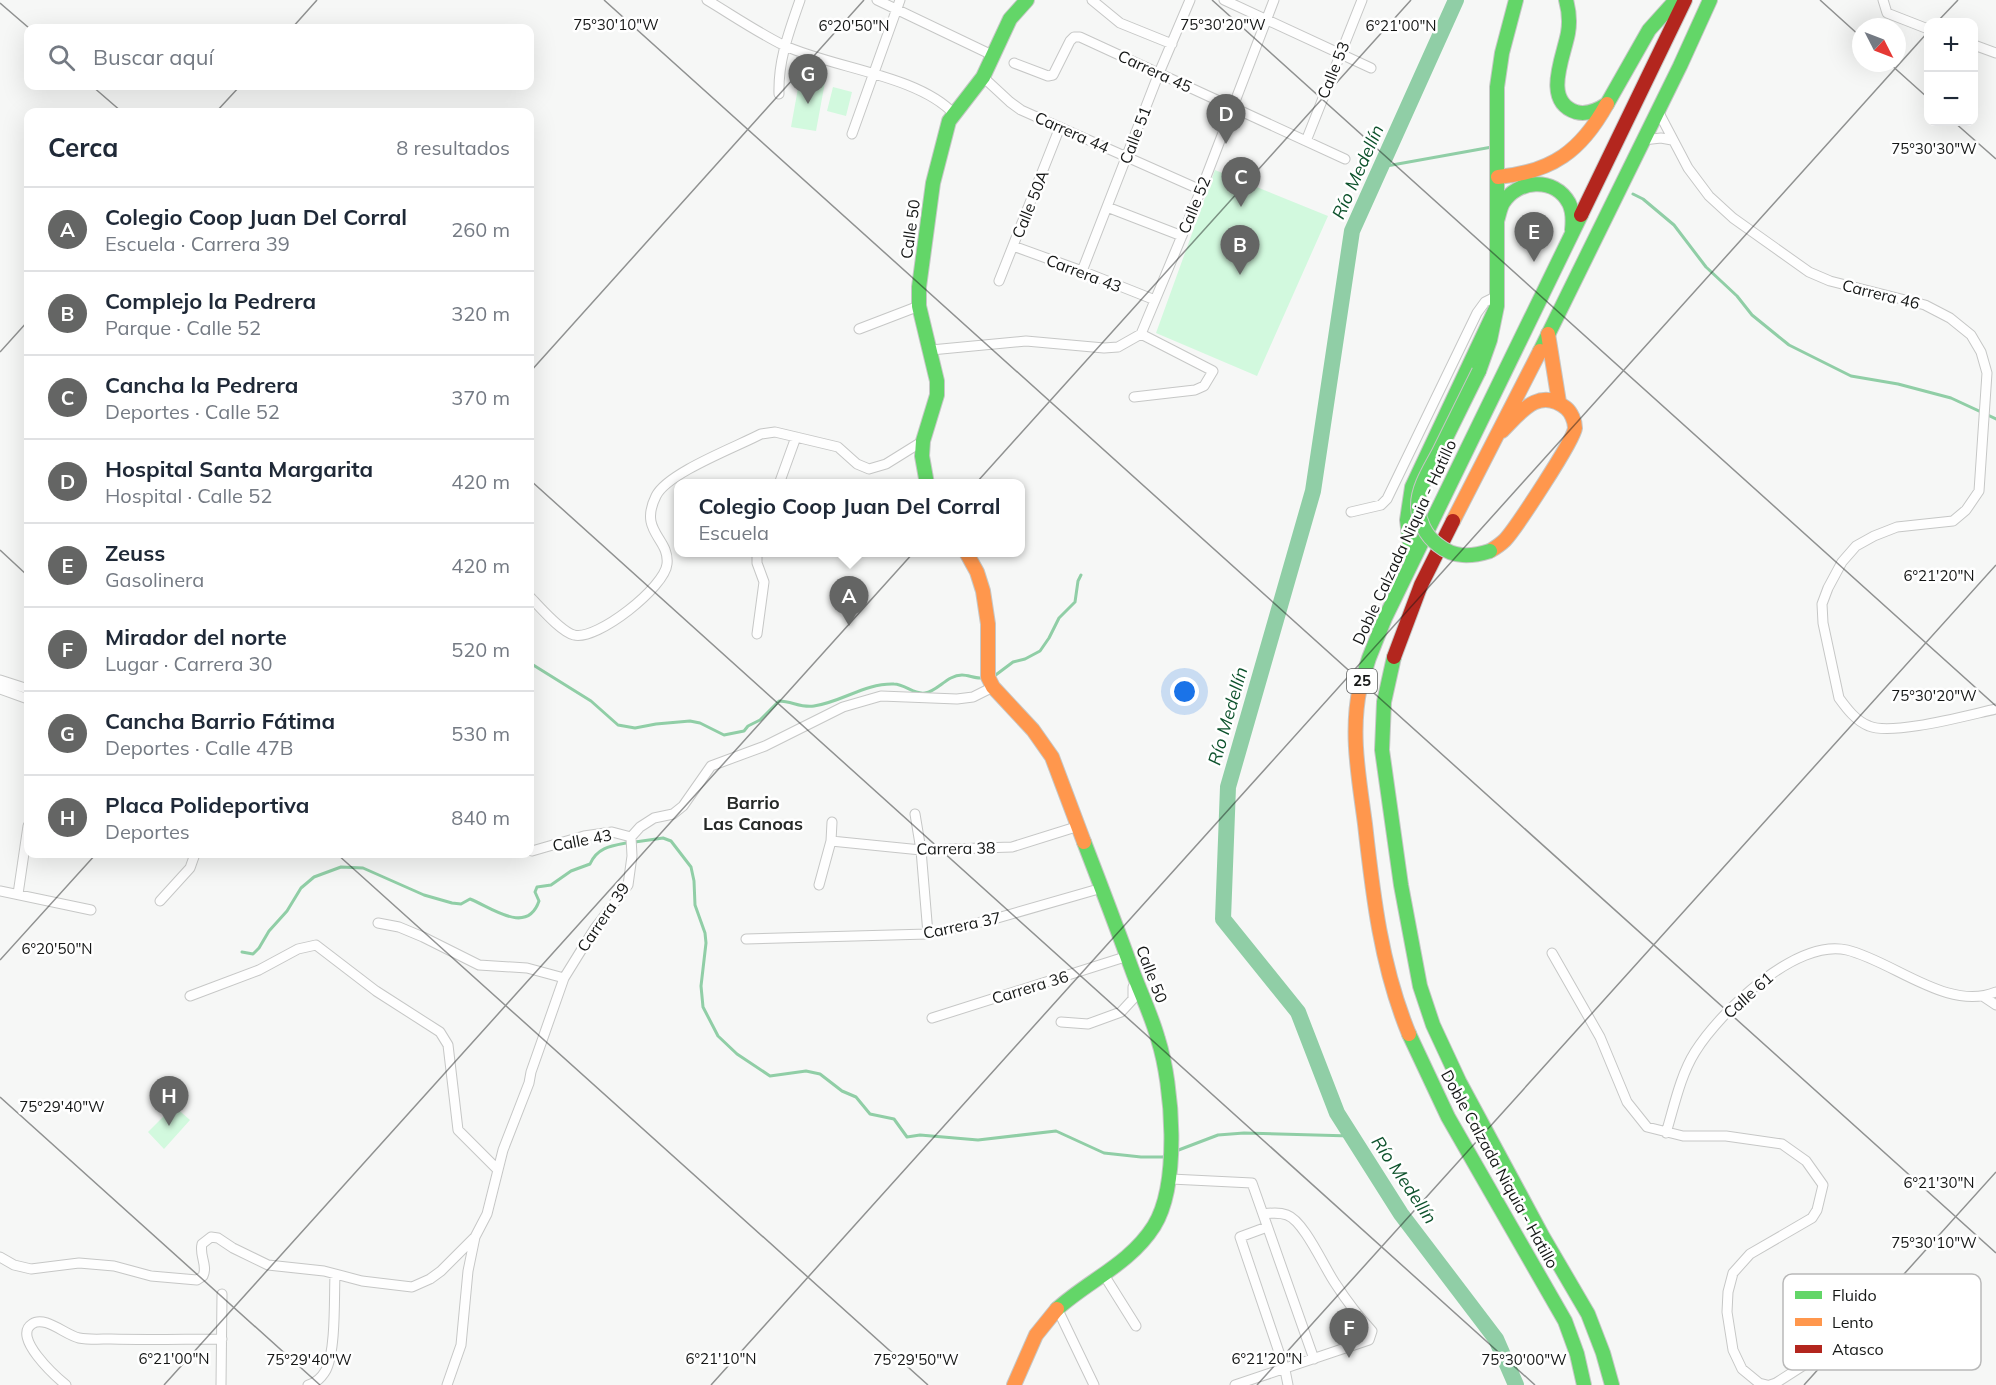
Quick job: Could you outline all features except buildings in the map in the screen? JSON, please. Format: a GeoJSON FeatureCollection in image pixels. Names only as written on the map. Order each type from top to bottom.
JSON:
{"type":"FeatureCollection","features":[{"type":"Feature","properties":{"kind":"main road","name":"Calle 50"},"geometry":{"type":"LineString","coordinates":[[926,479],[922,456],[923,441],[937,395],[937,381],[919,306],[919,287],[933,183],[940,150],[949,121],[983,77],[1010,19],[1028,0]]}},
{"type":"Feature","properties":{"kind":"main road"},"geometry":{"type":"LineString","coordinates":[[1496,437],[1531,403],[1546,399],[1559,402],[1570,411],[1575,427],[1571,440],[1504,541],[1490,551],[1470,556],[1456,555],[1431,540],[1424,531],[1418,508],[1419,494],[1479,371],[1490,340],[1497,301],[1497,87],[1502,53],[1516,0]]}},
{"type":"Feature","properties":{"kind":"main road"},"geometry":{"type":"LineString","coordinates":[[1566,0],[1569,29],[1557,76],[1556,87],[1559,98],[1564,105],[1576,112],[1592,113],[1607,104]]}},
{"type":"Feature","properties":{"kind":"main road"},"geometry":{"type":"LineString","coordinates":[[1498,177],[1529,174],[1562,159],[1589,135],[1649,30],[1676,0]]}},
{"type":"Feature","properties":{"kind":"main road","name":"Doble Calzada Niquia - Hatillo"},"geometry":{"type":"LineString","coordinates":[[1584,1385],[1577,1354],[1565,1321],[1465,1148],[1432,1084],[1392,987],[1380,935],[1367,851],[1355,726],[1359,693],[1368,657],[1684,0]]}},
{"type":"Feature","properties":{"kind":"main road","name":"Doble Calzada Niquia - Hatillo"},"geometry":{"type":"LineString","coordinates":[[1612,1385],[1588,1314],[1459,1081],[1433,1025],[1420,986],[1401,885],[1382,750],[1384,702],[1392,661],[1420,585],[1548,334],[1710,0]]}},
{"type":"Feature","properties":{"kind":"main road"},"geometry":{"type":"LineString","coordinates":[[1497,221],[1503,203],[1515,189],[1526,184],[1538,183],[1560,191],[1568,200],[1573,217],[1571,235]]}},
{"type":"Feature","properties":{"kind":"main road"},"geometry":{"type":"LineString","coordinates":[[1413,560],[1407,534],[1410,496],[1475,356],[1497,301]]}},
{"type":"Feature","properties":{"kind":"main road"},"geometry":{"type":"LineString","coordinates":[[1548,334],[1559,402]]}},
{"type":"Feature","properties":{"kind":"main road"},"geometry":{"type":"LineString","coordinates":[[969,557],[977,572],[983,591],[988,624],[988,677],[993,687]]}},
{"type":"Feature","properties":{"kind":"main road","name":"Calle 50"},"geometry":{"type":"LineString","coordinates":[[993,687],[1033,730],[1052,756],[1158,1037],[1165,1062],[1172,1148],[1171,1179],[1167,1197],[1146,1238],[1126,1258],[1057,1308],[1047,1319],[1011,1383]]}},
{"type":"Feature","properties":{"kind":"street"},"geometry":{"type":"LineString","coordinates":[[707,0],[784,45],[908,86],[934,97],[954,114]]}},
{"type":"Feature","properties":{"kind":"street"},"geometry":{"type":"LineString","coordinates":[[779,94],[779,76],[784,45],[800,0]]}},
{"type":"Feature","properties":{"kind":"street"},"geometry":{"type":"LineString","coordinates":[[877,0],[992,55]]}},
{"type":"Feature","properties":{"kind":"street"},"geometry":{"type":"LineString","coordinates":[[852,134],[900,0]]}},
{"type":"Feature","properties":{"kind":"street"},"geometry":{"type":"LineString","coordinates":[[1092,0],[1120,23],[1172,44]]}},
{"type":"Feature","properties":{"kind":"street","name":"Calle 51"},"geometry":{"type":"LineString","coordinates":[[1082,271],[1190,0]]}},
{"type":"Feature","properties":{"kind":"street"},"geometry":{"type":"LineString","coordinates":[[1224,0],[1371,68]]}},
{"type":"Feature","properties":{"kind":"street","name":"Calle 52"},"geometry":{"type":"LineString","coordinates":[[1141,334],[1201,190],[1274,0]]}},
{"type":"Feature","properties":{"kind":"street","name":"Calle 53"},"geometry":{"type":"LineString","coordinates":[[1306,141],[1362,0]]}},
{"type":"Feature","properties":{"kind":"street"},"geometry":{"type":"LineString","coordinates":[[1883,0],[1887,13],[1924,27]]}},
{"type":"Feature","properties":{"kind":"street","name":"Carrera 45"},"geometry":{"type":"LineString","coordinates":[[1014,63],[1048,76],[1053,75],[1070,41],[1074,37],[1080,37],[1345,159]]}},
{"type":"Feature","properties":{"kind":"street"},"geometry":{"type":"LineString","coordinates":[[1978,46],[1996,53]]}},
{"type":"Feature","properties":{"kind":"street","name":"Carrera 44"},"geometry":{"type":"LineString","coordinates":[[983,77],[1015,106],[1201,190]]}},
{"type":"Feature","properties":{"kind":"street","name":"Carrera 46"},"geometry":{"type":"LineString","coordinates":[[1658,111],[1689,168],[1709,196],[1733,218],[1809,272],[1830,281],[1925,304],[1950,318],[1971,335],[1981,352],[1987,373],[1979,491],[1966,510],[1953,521],[1898,528],[1874,536],[1856,546],[1842,562],[1822,604],[1823,623],[1839,698],[1866,726],[1886,730],[1996,709]]}},
{"type":"Feature","properties":{"kind":"street","name":"Calle 50A"},"geometry":{"type":"LineString","coordinates":[[999,281],[1060,127]]}},
{"type":"Feature","properties":{"kind":"street"},"geometry":{"type":"LineString","coordinates":[[1643,140],[1661,138],[1672,140]]}},
{"type":"Feature","properties":{"kind":"street"},"geometry":{"type":"LineString","coordinates":[[1107,207],[1182,236]]}},
{"type":"Feature","properties":{"kind":"street","name":"Carrera 43"},"geometry":{"type":"LineString","coordinates":[[1013,246],[1155,300]]}},
{"type":"Feature","properties":{"kind":"street"},"geometry":{"type":"LineString","coordinates":[[1351,512],[1381,505],[1387,499],[1477,313],[1485,302],[1497,301]]}},
{"type":"Feature","properties":{"kind":"street"},"geometry":{"type":"LineString","coordinates":[[859,329],[919,306]]}},
{"type":"Feature","properties":{"kind":"street"},"geometry":{"type":"LineString","coordinates":[[931,350],[942,347],[1026,341],[1104,348],[1118,347],[1141,334],[1213,371],[1204,386],[1195,390],[1134,397]]}},
{"type":"Feature","properties":{"kind":"street"},"geometry":{"type":"LineString","coordinates":[[1987,373],[1996,367]]}},
{"type":"Feature","properties":{"kind":"street"},"geometry":{"type":"LineString","coordinates":[[534,601],[565,631],[574,635],[593,633],[603,628],[651,590],[667,568],[668,560],[665,550],[649,517],[656,495],[674,477],[761,434],[775,432],[838,447],[857,464],[869,470],[886,464],[923,441]]}},
{"type":"Feature","properties":{"kind":"street"},"geometry":{"type":"LineString","coordinates":[[780,479],[796,437]]}},
{"type":"Feature","properties":{"kind":"street"},"geometry":{"type":"LineString","coordinates":[[757,557],[764,582],[757,634]]}},
{"type":"Feature","properties":{"kind":"street"},"geometry":{"type":"LineString","coordinates":[[0,680],[24,688]]}},
{"type":"Feature","properties":{"kind":"street"},"geometry":{"type":"LineString","coordinates":[[631,837],[640,827],[654,818],[673,814],[683,806],[711,766],[765,746],[843,707],[881,696],[957,699],[973,697],[993,687]]}},
{"type":"Feature","properties":{"kind":"street"},"geometry":{"type":"LineString","coordinates":[[0,689],[24,698]]}},
{"type":"Feature","properties":{"kind":"street"},"geometry":{"type":"LineString","coordinates":[[915,814],[921,850],[928,934]]}},
{"type":"Feature","properties":{"kind":"street"},"geometry":{"type":"LineString","coordinates":[[819,885],[831,841],[832,822]]}},
{"type":"Feature","properties":{"kind":"street","name":"Carrera 38"},"geometry":{"type":"LineString","coordinates":[[831,841],[921,850],[1012,848],[1079,826]]}},
{"type":"Feature","properties":{"kind":"street","name":"Calle 43"},"geometry":{"type":"LineString","coordinates":[[534,850],[584,836],[612,832],[631,837]]}},
{"type":"Feature","properties":{"kind":"street","name":"Carrera 39"},"geometry":{"type":"LineString","coordinates":[[447,1385],[460,1345],[468,1271],[475,1237],[487,1214],[503,1150],[529,1083],[564,978],[595,928],[628,885],[632,856],[631,837]]}},
{"type":"Feature","properties":{"kind":"street"},"geometry":{"type":"LineString","coordinates":[[18,894],[24,853]]}},
{"type":"Feature","properties":{"kind":"street"},"geometry":{"type":"LineString","coordinates":[[160,901],[190,868],[194,858]]}},
{"type":"Feature","properties":{"kind":"street","name":"Carrera 37"},"geometry":{"type":"LineString","coordinates":[[746,939],[928,934],[994,919],[1102,888]]}},
{"type":"Feature","properties":{"kind":"street"},"geometry":{"type":"LineString","coordinates":[[0,891],[91,910]]}},
{"type":"Feature","properties":{"kind":"street"},"geometry":{"type":"LineString","coordinates":[[378,923],[399,927],[479,965],[527,968],[564,978]]}},
{"type":"Feature","properties":{"kind":"street"},"geometry":{"type":"LineString","coordinates":[[190,996],[259,970],[307,946],[316,945],[376,991],[440,1032],[448,1045],[458,1130],[498,1170]]}},
{"type":"Feature","properties":{"kind":"street","name":"Calle 61"},"geometry":{"type":"LineString","coordinates":[[1666,1133],[1679,1090],[1694,1053],[1725,1015],[1768,975],[1797,957],[1820,949],[1845,949],[1876,960],[1933,988],[1964,996],[1984,997],[1996,992]]}},
{"type":"Feature","properties":{"kind":"street"},"geometry":{"type":"LineString","coordinates":[[1552,953],[1600,1037],[1627,1102],[1647,1127],[1683,1136],[1726,1136],[1782,1144],[1806,1161],[1823,1185],[1817,1209],[1812,1218],[1750,1254],[1733,1274],[1728,1292],[1729,1330],[1737,1360],[1742,1369],[1759,1383],[1769,1385],[1796,1370]]}},
{"type":"Feature","properties":{"kind":"street","name":"Carrera 36"},"geometry":{"type":"LineString","coordinates":[[932,1018],[1128,956]]}},
{"type":"Feature","properties":{"kind":"street"},"geometry":{"type":"LineString","coordinates":[[1061,1022],[1088,1024],[1121,1012],[1133,999],[1133,987],[1137,981]]}},
{"type":"Feature","properties":{"kind":"street"},"geometry":{"type":"LineString","coordinates":[[1984,997],[1996,1005]]}},
{"type":"Feature","properties":{"kind":"street"},"geometry":{"type":"LineString","coordinates":[[1171,1179],[1252,1183],[1314,1359]]}},
{"type":"Feature","properties":{"kind":"street"},"geometry":{"type":"LineString","coordinates":[[1235,1385],[1364,1342],[1369,1340],[1372,1331],[1354,1312],[1300,1226],[1288,1215],[1263,1214]]}},
{"type":"Feature","properties":{"kind":"street"},"geometry":{"type":"LineString","coordinates":[[1267,1227],[1240,1238],[1285,1370],[1288,1385]]}},
{"type":"Feature","properties":{"kind":"street"},"geometry":{"type":"LineString","coordinates":[[0,1257],[14,1265],[31,1269],[79,1263],[114,1266],[151,1276],[197,1280],[203,1276],[206,1267],[201,1250],[202,1244],[212,1237],[268,1265],[412,1287],[441,1271],[475,1237]]}},
{"type":"Feature","properties":{"kind":"street"},"geometry":{"type":"LineString","coordinates":[[308,1385],[315,1383],[326,1370],[331,1352],[335,1274]]}},
{"type":"Feature","properties":{"kind":"street"},"geometry":{"type":"LineString","coordinates":[[1104,1275],[1136,1326]]}},
{"type":"Feature","properties":{"kind":"street"},"geometry":{"type":"LineString","coordinates":[[221,1385],[222,1294]]}},
{"type":"Feature","properties":{"kind":"street"},"geometry":{"type":"LineString","coordinates":[[1057,1308],[1094,1385]]}},
{"type":"Feature","properties":{"kind":"street"},"geometry":{"type":"LineString","coordinates":[[66,1385],[28,1345],[26,1334],[29,1326],[34,1322],[42,1321],[80,1338],[222,1339]]}},
{"type":"Feature","properties":{"kind":"green space"},"geometry":{"type":"Polygon","coordinates":[[[800,77],[825,82],[816,131],[791,127],[800,77]]]}},
{"type":"Feature","properties":{"kind":"green space"},"geometry":{"type":"Polygon","coordinates":[[[833,87],[852,92],[846,116],[827,111],[833,87]]]}},
{"type":"Feature","properties":{"kind":"green space"},"geometry":{"type":"Polygon","coordinates":[[[1215,170],[1328,216],[1257,376],[1156,333],[1215,170]]]}},
{"type":"Feature","properties":{"kind":"green space"},"geometry":{"type":"Polygon","coordinates":[[[174,1106],[190,1120],[164,1149],[148,1132],[174,1106]]]}},
{"type":"Feature","properties":{"kind":"waterway","name":"Río Medellín"},"geometry":{"type":"LineString","coordinates":[[1456,0],[1352,231],[1313,491],[1228,787],[1223,919],[1298,1012],[1337,1113],[1401,1214],[1496,1339],[1516,1385]]}},
{"type":"Feature","properties":{"kind":"waterway"},"geometry":{"type":"LineString","coordinates":[[1381,167],[1492,147]]}},
{"type":"Feature","properties":{"kind":"waterway"},"geometry":{"type":"LineString","coordinates":[[1633,194],[1643,199],[1674,225],[1706,267],[1737,296],[1752,315],[1789,345],[1851,376],[1898,384],[1951,398],[1996,419]]}},
{"type":"Feature","properties":{"kind":"waterway","name":"Barrio Las Canoas"},"geometry":{"type":"LineString","coordinates":[[993,677],[1013,662],[1040,651],[1059,618],[1075,602],[1081,575]]}},
{"type":"Feature","properties":{"kind":"waterway","name":"Barrio Las Canoas"},"geometry":{"type":"LineString","coordinates":[[534,665],[591,701],[618,725],[635,728],[690,721],[700,723],[724,735],[744,731],[748,726],[760,720],[779,701],[814,706],[883,684],[898,684],[925,693],[957,676],[980,678]]}},
{"type":"Feature","properties":{"kind":"waterway"},"geometry":{"type":"LineString","coordinates":[[635,842],[663,838],[671,841],[691,867],[695,905],[705,933],[706,943],[701,986],[703,1007],[718,1036],[737,1054],[770,1076],[806,1071],[820,1074],[842,1091],[856,1097],[870,1114],[894,1119],[907,1137],[920,1135],[978,1140],[1056,1131],[1104,1153],[1141,1157],[1168,1155]]}},
{"type":"Feature","properties":{"kind":"waterway"},"geometry":{"type":"LineString","coordinates":[[242,952],[253,954],[259,948],[301,888],[314,877],[341,867],[363,868],[424,895],[452,903],[461,904],[470,899],[517,918],[526,917],[533,911],[539,901],[535,892],[537,887],[551,885],[571,871],[590,864],[600,851],[626,843]]}},
{"type":"Feature","properties":{"kind":"waterway"},"geometry":{"type":"LineString","coordinates":[[1176,1151],[1218,1135],[1244,1133],[1351,1136]]}},
{"type":"Feature","properties":{"kind":"traffic: fast"},"geometry":{"type":"LineString","coordinates":[[926,479],[922,456],[923,441],[937,395],[937,381],[919,306],[919,287],[933,183],[949,121],[983,77],[1010,19],[1027,0]]}},
{"type":"Feature","properties":{"kind":"traffic: fast"},"geometry":{"type":"LineString","coordinates":[[1479,371],[1490,340],[1497,306],[1497,87],[1502,53],[1516,0]]}},
{"type":"Feature","properties":{"kind":"traffic: fast"},"geometry":{"type":"LineString","coordinates":[[1566,0],[1569,29],[1557,88],[1566,106],[1576,112],[1584,113],[1607,104],[1649,30],[1676,0]]}},
{"type":"Feature","properties":{"kind":"traffic: fast"},"geometry":{"type":"LineString","coordinates":[[1540,351],[1710,0]]}},
{"type":"Feature","properties":{"kind":"traffic: fast"},"geometry":{"type":"LineString","coordinates":[[1497,221],[1502,205],[1509,195],[1526,186],[1545,185],[1554,188],[1569,203],[1572,230]]}},
{"type":"Feature","properties":{"kind":"traffic: fast"},"geometry":{"type":"LineString","coordinates":[[1360,687],[1385,618],[1581,215]]}},
{"type":"Feature","properties":{"kind":"traffic: fast"},"geometry":{"type":"LineString","coordinates":[[1412,560],[1407,520],[1412,487],[1497,306]]}},
{"type":"Feature","properties":{"kind":"traffic: fast"},"geometry":{"type":"LineString","coordinates":[[1479,371],[1426,476],[1418,505],[1419,517],[1426,533],[1444,549],[1463,555],[1490,551]]}},
{"type":"Feature","properties":{"kind":"traffic: fast"},"geometry":{"type":"LineString","coordinates":[[1394,657],[1384,702],[1382,750],[1401,885],[1420,986],[1433,1025],[1459,1081],[1543,1237],[1588,1314],[1612,1385]]}},
{"type":"Feature","properties":{"kind":"traffic: fast"},"geometry":{"type":"LineString","coordinates":[[1057,1309],[1121,1261],[1144,1239],[1154,1226],[1162,1208],[1171,1161],[1170,1108],[1158,1039],[1084,842]]}},
{"type":"Feature","properties":{"kind":"traffic: fast"},"geometry":{"type":"LineString","coordinates":[[1409,1034],[1448,1117],[1565,1321],[1577,1354],[1584,1385]]}},
{"type":"Feature","properties":{"kind":"traffic: slow"},"geometry":{"type":"LineString","coordinates":[[1498,177],[1534,170],[1563,156],[1587,135],[1607,104]]}},
{"type":"Feature","properties":{"kind":"traffic: slow"},"geometry":{"type":"LineString","coordinates":[[1548,334],[1559,402]]}},
{"type":"Feature","properties":{"kind":"traffic: slow"},"geometry":{"type":"LineString","coordinates":[[1453,521],[1540,351]]}},
{"type":"Feature","properties":{"kind":"traffic: slow"},"geometry":{"type":"LineString","coordinates":[[1490,551],[1505,540],[1520,519],[1555,466],[1575,428],[1568,410],[1556,402],[1547,400],[1531,404],[1502,431]]}},
{"type":"Feature","properties":{"kind":"traffic: slow"},"geometry":{"type":"LineString","coordinates":[[969,557],[977,572],[983,591],[988,624],[988,677],[993,687],[1033,730],[1052,757],[1084,842]]}},
{"type":"Feature","properties":{"kind":"traffic: slow"},"geometry":{"type":"LineString","coordinates":[[1360,687],[1356,721],[1356,756],[1375,904],[1391,983],[1409,1034]]}},
{"type":"Feature","properties":{"kind":"traffic: slow"},"geometry":{"type":"LineString","coordinates":[[1014,1385],[1036,1335],[1057,1309]]}},
{"type":"Feature","properties":{"kind":"traffic: jam"},"geometry":{"type":"LineString","coordinates":[[1581,215],[1685,0]]}},
{"type":"Feature","properties":{"kind":"traffic: jam"},"geometry":{"type":"LineString","coordinates":[[1394,657],[1421,585],[1453,521]]}},
{"type":"Feature","properties":{"kind":"place","name":"Cancha Barrio Fátima"},"geometry":{"type":"Point","coordinates":[808,104]}},
{"type":"Feature","properties":{"kind":"place","name":"Hospital Santa Margarita"},"geometry":{"type":"Point","coordinates":[1226,144]}},
{"type":"Feature","properties":{"kind":"place","name":"Cancha la Pedrera"},"geometry":{"type":"Point","coordinates":[1241,207]}},
{"type":"Feature","properties":{"kind":"place","name":"Zeuss"},"geometry":{"type":"Point","coordinates":[1534,262]}},
{"type":"Feature","properties":{"kind":"place","name":"Complejo la Pedrera"},"geometry":{"type":"Point","coordinates":[1240,275]}},
{"type":"Feature","properties":{"kind":"place","name":"Colegio Coop Juan Del Corral"},"geometry":{"type":"Point","coordinates":[849,626]}},
{"type":"Feature","properties":{"kind":"place","name":"Placa Polideportiva"},"geometry":{"type":"Point","coordinates":[169,1126]}},
{"type":"Feature","properties":{"kind":"place","name":"Mirador del norte"},"geometry":{"type":"Point","coordinates":[1349,1358]}},
{"type":"Feature","properties":{"kind":"district","name":"Barrio Las Canoas"},"geometry":{"type":"Point","coordinates":[753,813]}}]}
